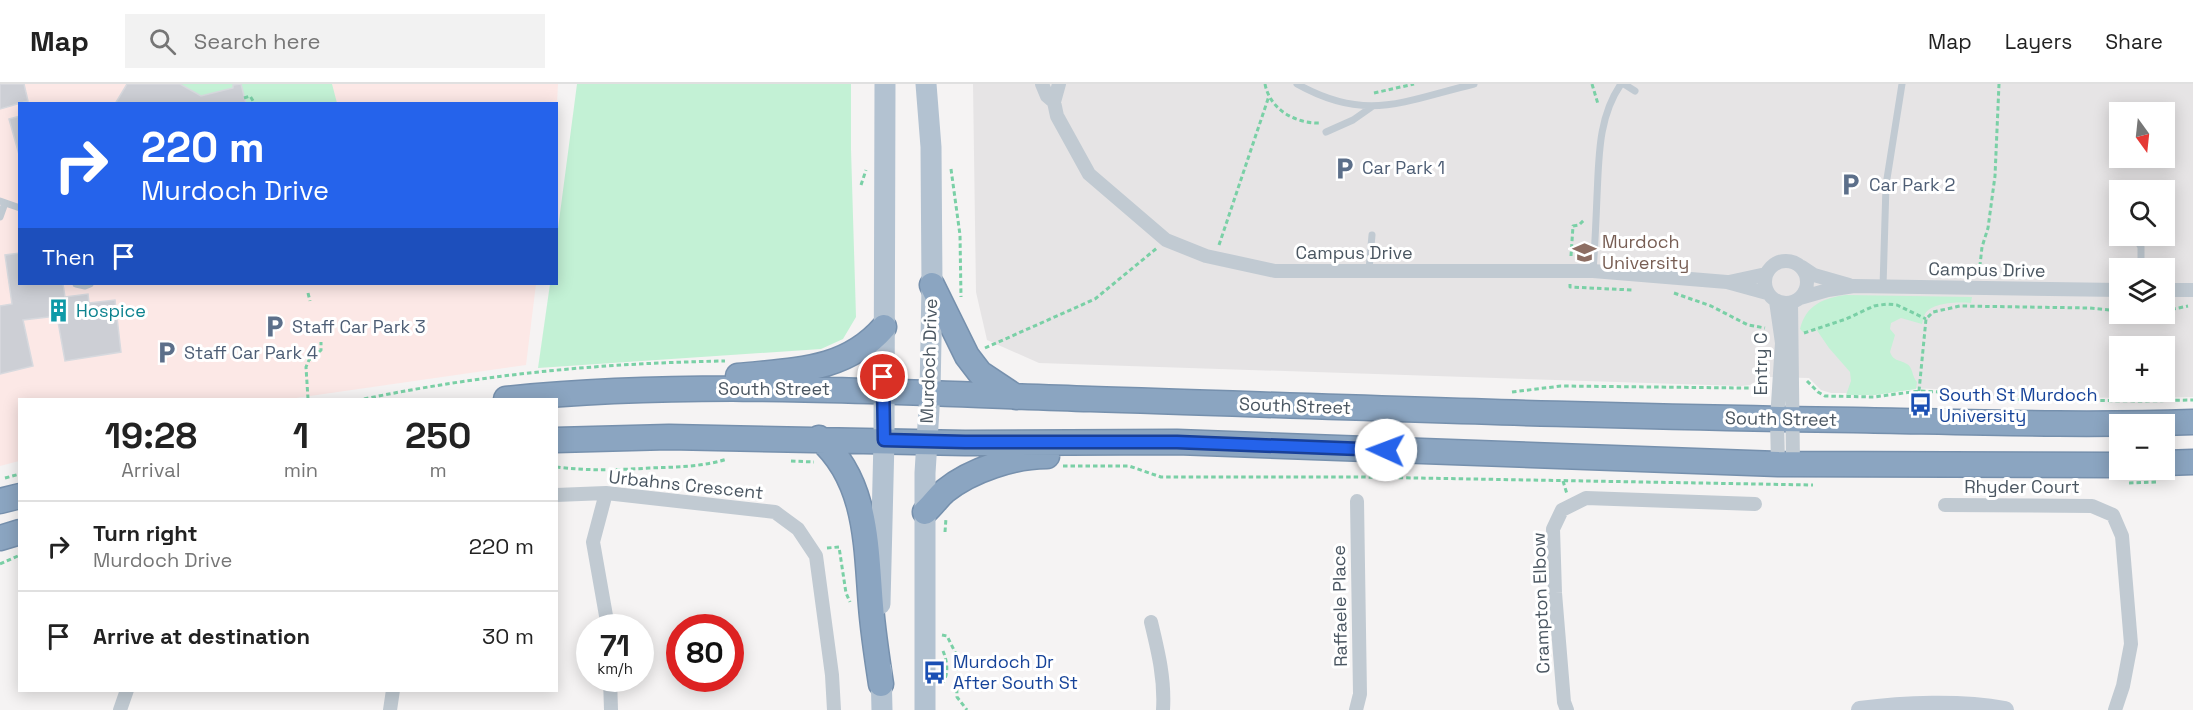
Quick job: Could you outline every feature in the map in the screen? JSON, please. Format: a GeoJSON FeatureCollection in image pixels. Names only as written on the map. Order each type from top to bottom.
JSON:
{"type":"FeatureCollection","features":[{"type":"Feature","properties":{"kind":"highway"},"geometry":{"type":"LineString","coordinates":[[932,285],[967,356],[980,373],[1016,397]]}},
{"type":"Feature","properties":{"kind":"highway"},"geometry":{"type":"LineString","coordinates":[[578,392],[814,368],[828,364],[863,347],[884,327]]}},
{"type":"Feature","properties":{"kind":"highway","name":"South Street"},"geometry":{"type":"LineString","coordinates":[[516,398],[646,388],[882,391],[1016,397],[1785,419],[2139,424],[2193,422]]}},
{"type":"Feature","properties":{"kind":"highway"},"geometry":{"type":"LineString","coordinates":[[558,440],[669,437],[1177,442],[2109,474]]}},
{"type":"Feature","properties":{"kind":"highway"},"geometry":{"type":"LineString","coordinates":[[819,438],[834,451],[848,475],[859,502],[866,533],[873,636],[881,684]]}},
{"type":"Feature","properties":{"kind":"highway"},"geometry":{"type":"LineString","coordinates":[[936,513],[945,491],[1003,462],[1026,456],[1109,457],[1177,442]]}},
{"type":"Feature","properties":{"kind":"highway"},"geometry":{"type":"LineString","coordinates":[[2175,468],[2193,462]]}},
{"type":"Feature","properties":{"kind":"highway"},"geometry":{"type":"LineString","coordinates":[[0,501],[18,496]]}},
{"type":"Feature","properties":{"kind":"highway"},"geometry":{"type":"LineString","coordinates":[[0,537],[18,532]]}},
{"type":"Feature","properties":{"kind":"main road"},"geometry":{"type":"LineString","coordinates":[[882,710],[880,632],[884,440],[882,391],[885,84]]}},
{"type":"Feature","properties":{"kind":"main road","name":"Murdoch Drive"},"geometry":{"type":"LineString","coordinates":[[925,710],[936,513],[927,441],[932,285],[931,147],[926,84]]}},
{"type":"Feature","properties":{"kind":"street","name":"Campus Drive"},"geometry":{"type":"LineString","coordinates":[[1042,84],[1047,96],[1054,102],[1057,116],[1089,174],[1166,240],[1206,256],[1275,271],[1593,271],[1727,282],[1772,297],[1795,300],[1828,290],[1854,286],[2109,290]]}},
{"type":"Feature","properties":{"kind":"street"},"geometry":{"type":"LineString","coordinates":[[1054,102],[1059,84]]}},
{"type":"Feature","properties":{"kind":"street","name":"Campus Drive"},"geometry":{"type":"LineString","coordinates":[[1727,282],[1766,274],[1771,266],[1786,260],[1795,262],[1814,275],[1854,286]]}},
{"type":"Feature","properties":{"kind":"street"},"geometry":{"type":"LineString","coordinates":[[1795,300],[1805,291],[1807,283],[1802,267]]}},
{"type":"Feature","properties":{"kind":"street"},"geometry":{"type":"LineString","coordinates":[[1766,274],[1765,287],[1772,297]]}},
{"type":"Feature","properties":{"kind":"street"},"geometry":{"type":"LineString","coordinates":[[2175,290],[2193,290]]}},
{"type":"Feature","properties":{"kind":"street","name":"Entry C"},"geometry":{"type":"LineString","coordinates":[[1772,297],[1782,343],[1795,378]]}},
{"type":"Feature","properties":{"kind":"street","name":"Entry C"},"geometry":{"type":"LineString","coordinates":[[1786,464],[1785,419],[1795,378],[1795,300]]}},
{"type":"Feature","properties":{"kind":"street"},"geometry":{"type":"LineString","coordinates":[[606,493],[593,542],[606,614]]}},
{"type":"Feature","properties":{"kind":"street","name":"Urbahns Crescent"},"geometry":{"type":"LineString","coordinates":[[558,495],[606,493],[775,512],[798,529],[816,556],[832,675],[834,710]]}},
{"type":"Feature","properties":{"kind":"street","name":"Crampton Elbow"},"geometry":{"type":"LineString","coordinates":[[1567,710],[1564,702],[1555,593],[1553,529],[1562,510],[1586,498],[1755,504]]}},
{"type":"Feature","properties":{"kind":"street","name":"Raffaele Place"},"geometry":{"type":"LineString","coordinates":[[1356,710],[1360,694],[1357,501]]}},
{"type":"Feature","properties":{"kind":"street","name":"Rhyder Court"},"geometry":{"type":"LineString","coordinates":[[1945,505],[2092,506],[2113,515],[2122,536],[2131,644],[2123,686],[2115,710]]}},
{"type":"Feature","properties":{"kind":"street"},"geometry":{"type":"LineString","coordinates":[[1151,622],[1164,687],[1163,710]]}},
{"type":"Feature","properties":{"kind":"street"},"geometry":{"type":"LineString","coordinates":[[120,710],[126,692]]}},
{"type":"Feature","properties":{"kind":"street"},"geometry":{"type":"LineString","coordinates":[[390,710],[393,692]]}},
{"type":"Feature","properties":{"kind":"street"},"geometry":{"type":"LineString","coordinates":[[610,692],[611,710]]}},
{"type":"Feature","properties":{"kind":"street"},"geometry":{"type":"LineString","coordinates":[[1860,710],[1982,706],[2005,710]]}},
{"type":"Feature","properties":{"kind":"lane"},"geometry":{"type":"LineString","coordinates":[[1297,84],[1325,99],[1373,106],[1399,105],[1474,84]]}},
{"type":"Feature","properties":{"kind":"lane"},"geometry":{"type":"LineString","coordinates":[[1593,271],[1599,151],[1604,124],[1610,104],[1622,84],[1635,91]]}},
{"type":"Feature","properties":{"kind":"lane"},"geometry":{"type":"LineString","coordinates":[[1883,287],[1886,185],[1902,84]]}},
{"type":"Feature","properties":{"kind":"lane"},"geometry":{"type":"LineString","coordinates":[[1326,132],[1353,120],[1373,106]]}},
{"type":"Feature","properties":{"kind":"lane"},"geometry":{"type":"LineString","coordinates":[[0,195],[3,202],[0,217]]}},
{"type":"Feature","properties":{"kind":"lane"},"geometry":{"type":"LineString","coordinates":[[3,202],[18,207]]}},
{"type":"Feature","properties":{"kind":"lane"},"geometry":{"type":"LineString","coordinates":[[1368,270],[1372,235]]}},
{"type":"Feature","properties":{"kind":"path"},"geometry":{"type":"LineString","coordinates":[[1265,84],[1269,96],[1277,106],[1290,117],[1310,123],[1340,117],[1349,112],[1350,104]]}},
{"type":"Feature","properties":{"kind":"path"},"geometry":{"type":"LineString","coordinates":[[1371,94],[1414,84]]}},
{"type":"Feature","properties":{"kind":"path"},"geometry":{"type":"LineString","coordinates":[[1976,306],[1995,176],[2000,84]]}},
{"type":"Feature","properties":{"kind":"path"},"geometry":{"type":"LineString","coordinates":[[244,98],[250,96],[254,102]]}},
{"type":"Feature","properties":{"kind":"path"},"geometry":{"type":"LineString","coordinates":[[1212,246],[1218,249],[1269,96]]}},
{"type":"Feature","properties":{"kind":"path"},"geometry":{"type":"LineString","coordinates":[[950,160],[960,235],[960,288],[963,306]]}},
{"type":"Feature","properties":{"kind":"path"},"geometry":{"type":"LineString","coordinates":[[978,351],[1095,299],[1166,240]]}},
{"type":"Feature","properties":{"kind":"path"},"geometry":{"type":"LineString","coordinates":[[308,292],[310,301]]}},
{"type":"Feature","properties":{"kind":"path"},"geometry":{"type":"LineString","coordinates":[[2175,309],[2193,305]]}},
{"type":"Feature","properties":{"kind":"path"},"geometry":{"type":"LineString","coordinates":[[1919,391],[1926,319],[1933,312],[1943,308],[1976,306],[2109,310]]}},
{"type":"Feature","properties":{"kind":"path"},"geometry":{"type":"LineString","coordinates":[[1804,341],[1805,334]]}},
{"type":"Feature","properties":{"kind":"path"},"geometry":{"type":"LineString","coordinates":[[308,398],[306,367],[309,360],[321,350],[321,342]]}},
{"type":"Feature","properties":{"kind":"path"},"geometry":{"type":"LineString","coordinates":[[369,398],[437,384],[607,365],[734,361]]}},
{"type":"Feature","properties":{"kind":"path"},"geometry":{"type":"LineString","coordinates":[[1510,392],[1561,386],[1752,388],[1765,379],[1795,378],[1825,396],[1862,397],[1919,391],[1979,399],[2193,400]]}},
{"type":"Feature","properties":{"kind":"path"},"geometry":{"type":"LineString","coordinates":[[558,467],[586,471],[667,468],[711,464],[731,457]]}},
{"type":"Feature","properties":{"kind":"path"},"geometry":{"type":"LineString","coordinates":[[784,460],[816,462],[822,465]]}},
{"type":"Feature","properties":{"kind":"path"},"geometry":{"type":"LineString","coordinates":[[1054,467],[1129,466],[1161,477],[1359,477],[1818,485]]}},
{"type":"Feature","properties":{"kind":"path"},"geometry":{"type":"LineString","coordinates":[[0,479],[18,474]]}},
{"type":"Feature","properties":{"kind":"path"},"geometry":{"type":"LineString","coordinates":[[936,513],[944,538]]}},
{"type":"Feature","properties":{"kind":"path"},"geometry":{"type":"LineString","coordinates":[[816,556],[829,547],[839,547],[846,593],[851,603]]}},
{"type":"Feature","properties":{"kind":"path"},"geometry":{"type":"LineString","coordinates":[[0,564],[18,556]]}},
{"type":"Feature","properties":{"kind":"path"},"geometry":{"type":"LineString","coordinates":[[938,634],[947,636],[956,654],[957,697],[967,710]]}},
{"type":"Feature","properties":{"kind":"shaded area"},"geometry":{"type":"Polygon","coordinates":[[[0,84],[558,84],[557,102],[18,102],[18,285],[536,285],[526,365],[296,398],[18,398],[18,461],[0,466],[0,84]]]}},
{"type":"Feature","properties":{"kind":"shaded area","name":"Murdoch University"},"geometry":{"type":"Polygon","coordinates":[[[973,84],[2193,84],[2193,397],[2175,397],[2175,336],[2109,336],[2109,398],[1977,396],[1948,393],[1936,389],[1904,388],[1875,393],[1831,393],[1821,390],[1809,378],[1763,377],[1750,385],[1741,386],[1039,363],[987,340],[976,292],[973,84]]]}},
{"type":"Feature","properties":{"kind":"green space"},"geometry":{"type":"Polygon","coordinates":[[[180,84],[236,84],[233,88],[201,96],[180,84]]]}},
{"type":"Feature","properties":{"kind":"green space"},"geometry":{"type":"Polygon","coordinates":[[[241,84],[332,84],[337,102],[246,102],[241,84]]]}},
{"type":"Feature","properties":{"kind":"green space"},"geometry":{"type":"Polygon","coordinates":[[[577,84],[851,84],[856,317],[843,339],[821,349],[538,368],[550,285],[558,285],[558,228],[577,84]]]}},
{"type":"Feature","properties":{"kind":"green space"},"geometry":{"type":"Polygon","coordinates":[[[1846,295],[1972,297],[1971,303],[1933,307],[1925,314],[1922,324],[1901,318],[1891,323],[1890,329],[1895,335],[1890,352],[1895,359],[1910,367],[1917,382],[1916,389],[1876,395],[1846,395],[1851,381],[1850,372],[1816,329],[1803,332],[1800,329],[1811,308],[1830,298],[1846,295]]]}},
{"type":"Feature","properties":{"kind":"building"},"geometry":{"type":"Polygon","coordinates":[[[0,84],[24,84],[28,101],[0,109],[0,84]]]}},
{"type":"Feature","properties":{"kind":"building"},"geometry":{"type":"Polygon","coordinates":[[[0,84],[24,84],[28,101],[0,109],[0,84]]]}},
{"type":"Feature","properties":{"kind":"building"},"geometry":{"type":"Polygon","coordinates":[[[127,84],[180,84],[201,96],[241,84],[246,102],[116,102],[127,84]]]}},
{"type":"Feature","properties":{"kind":"building"},"geometry":{"type":"Polygon","coordinates":[[[127,84],[180,84],[201,96],[241,84],[246,102],[116,102],[127,84]]]}},
{"type":"Feature","properties":{"kind":"building"},"geometry":{"type":"Polygon","coordinates":[[[18,117],[18,151],[9,119],[18,117]]]}},
{"type":"Feature","properties":{"kind":"building","name":"Hospice"},"geometry":{"type":"Polygon","coordinates":[[[18,253],[18,285],[63,285],[65,297],[88,294],[89,303],[115,300],[121,352],[65,361],[57,316],[23,320],[33,366],[0,374],[0,306],[12,304],[5,255],[18,253]]]}},
{"type":"Feature","properties":{"kind":"place","name":"Car Park 1"},"geometry":{"type":"Point","coordinates":[1344,168]}},
{"type":"Feature","properties":{"kind":"place","name":"Car Park 2"},"geometry":{"type":"Point","coordinates":[1851,185]}},
{"type":"Feature","properties":{"kind":"place","name":"Murdoch University"},"geometry":{"type":"Point","coordinates":[1584,252]}},
{"type":"Feature","properties":{"kind":"place","name":"Hospice"},"geometry":{"type":"Point","coordinates":[58,311]}},
{"type":"Feature","properties":{"kind":"place","name":"Staff Car Park 3"},"geometry":{"type":"Point","coordinates":[274,327]}},
{"type":"Feature","properties":{"kind":"place","name":"Staff Car Park 4"},"geometry":{"type":"Point","coordinates":[166,353]}},
{"type":"Feature","properties":{"kind":"place","name":"South St Murdoch University"},"geometry":{"type":"Point","coordinates":[1921,405]}},
{"type":"Feature","properties":{"kind":"place","name":"Murdoch Dr After South St"},"geometry":{"type":"Point","coordinates":[935,672]}},
{"type":"Feature","properties":{"kind":"route"},"geometry":{"type":"LineString","coordinates":[[883,377],[884,440],[1177,442],[1386,450]]}}]}
